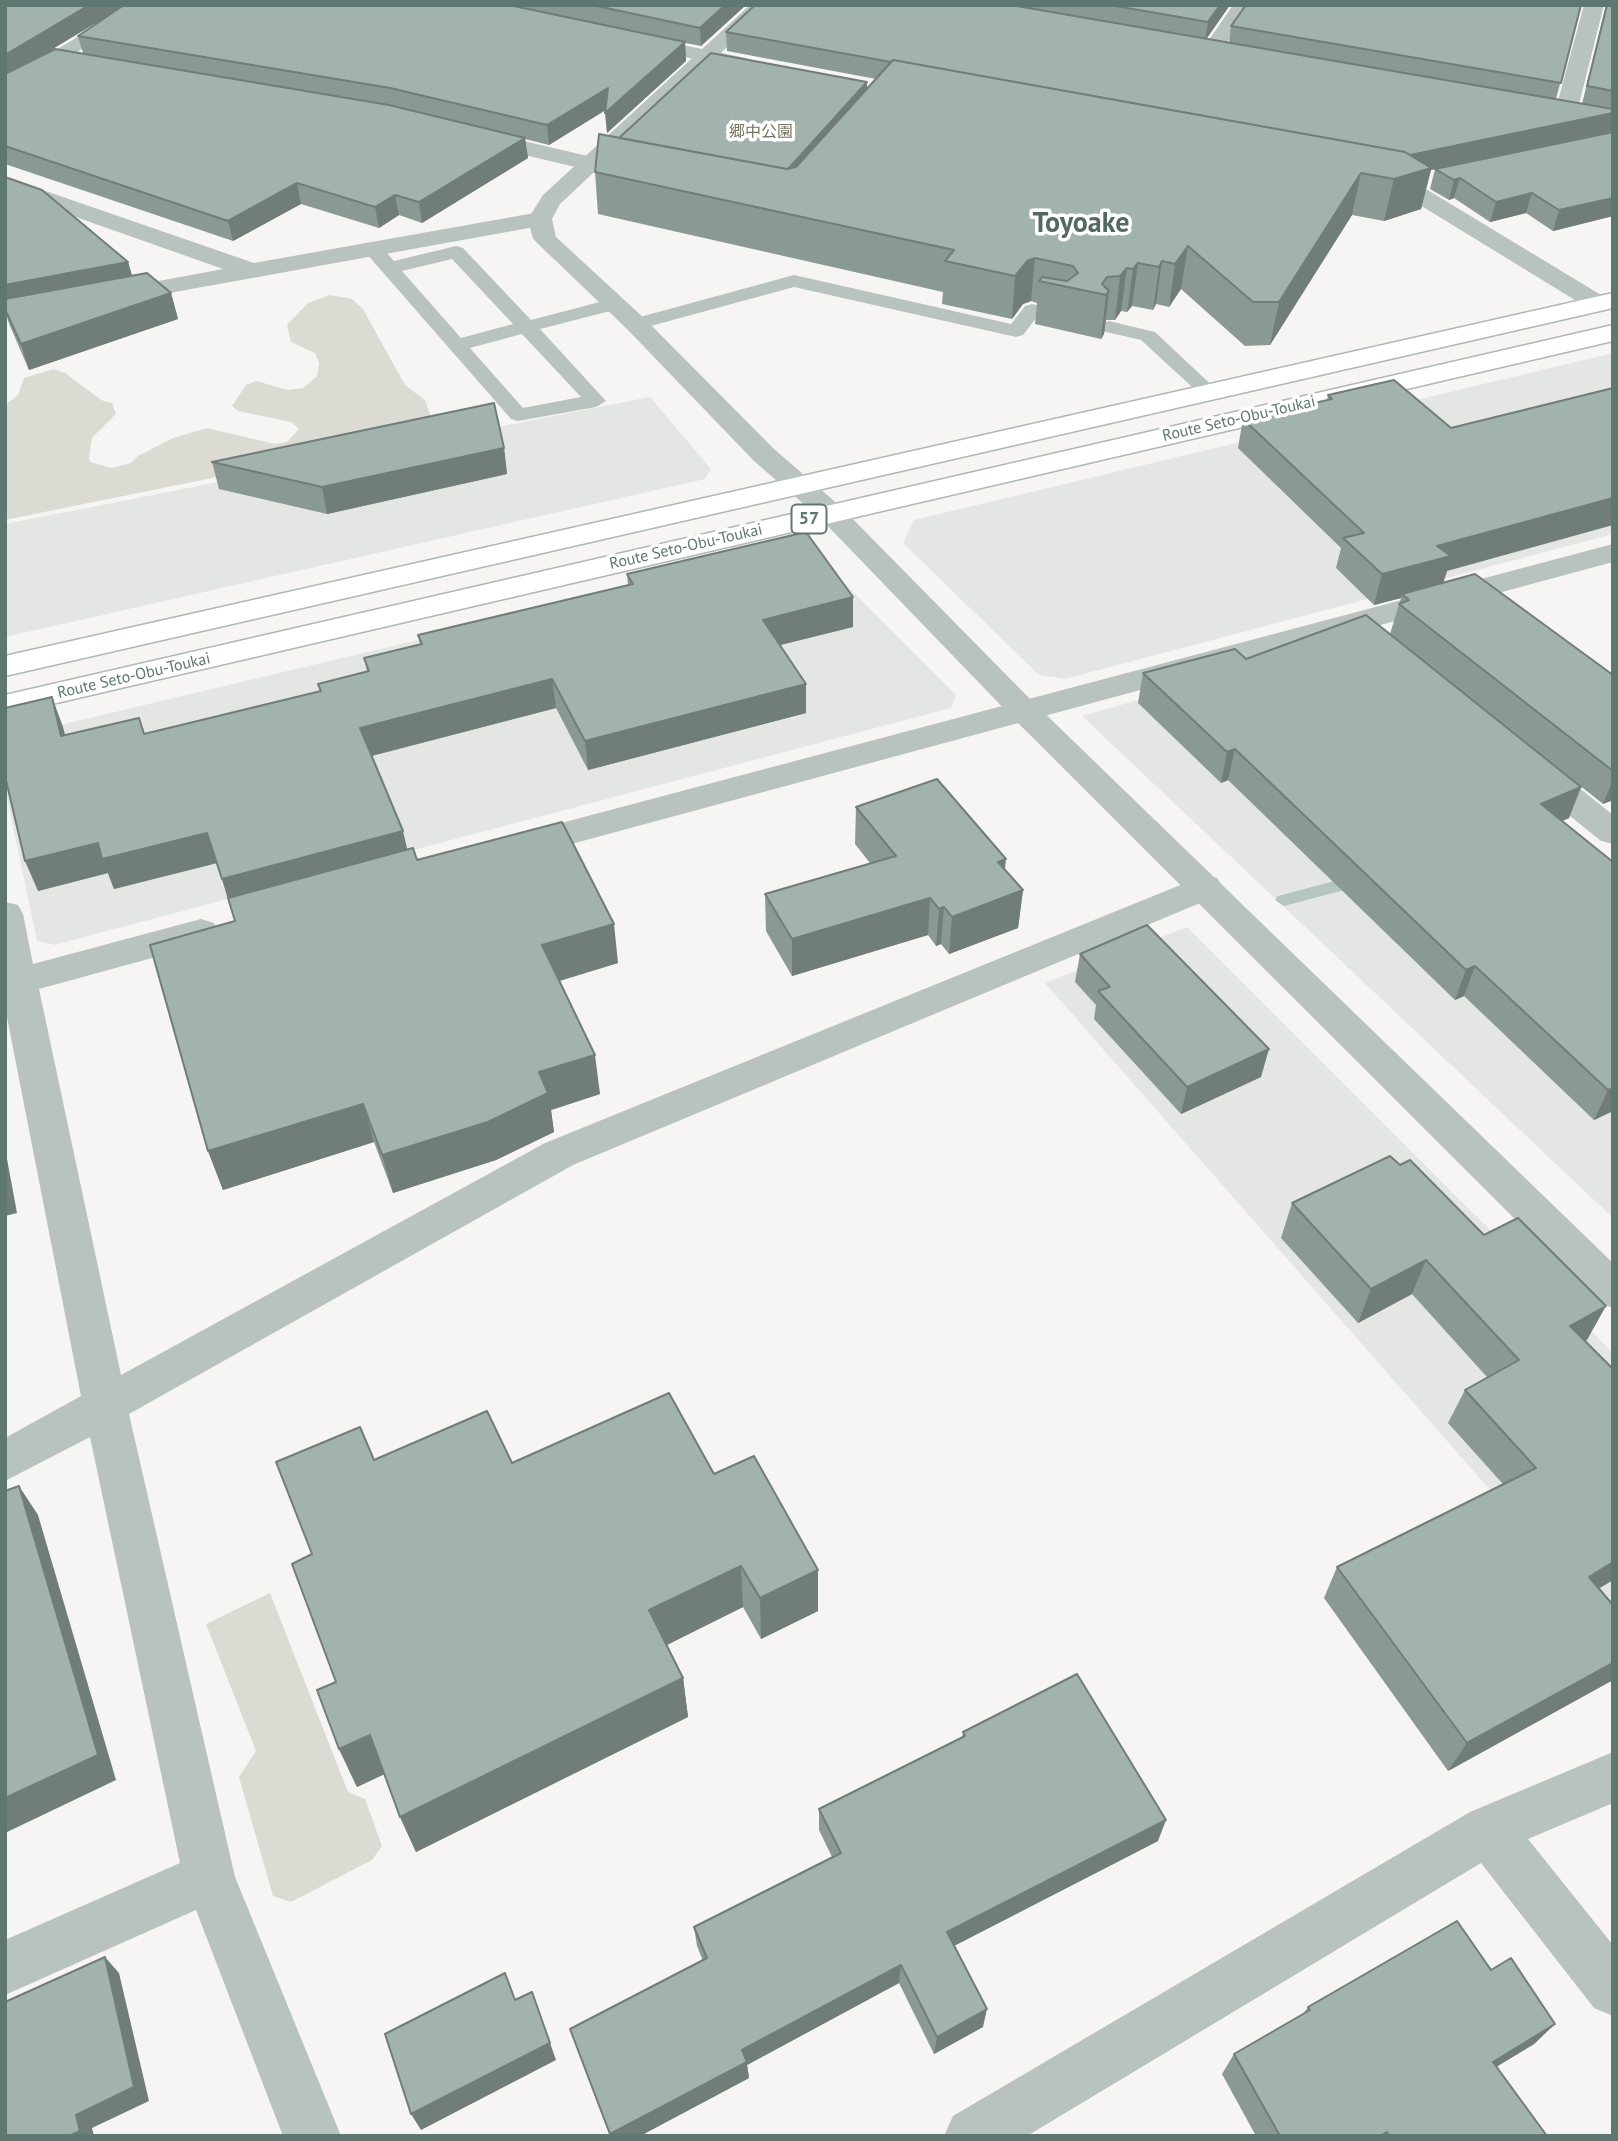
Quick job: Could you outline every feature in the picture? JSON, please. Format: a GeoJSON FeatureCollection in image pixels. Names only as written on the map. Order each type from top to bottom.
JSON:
{"type":"FeatureCollection","features":[{"type":"Feature","properties":{"kind":"main road","name":"Route Seto-Obu-Toukai"},"geometry":{"type":"LineString","coordinates":[[5,666],[1605,302]]}},
{"type":"Feature","properties":{"kind":"main road","name":"Route Seto-Obu-Toukai"},"geometry":{"type":"LineString","coordinates":[[5,705],[1613,333]]}},
{"type":"Feature","properties":{"kind":"street"},"geometry":{"type":"LineString","coordinates":[[5,90],[144,5]]}},
{"type":"Feature","properties":{"kind":"street"},"geometry":{"type":"LineString","coordinates":[[762,5],[589,162],[551,200],[540,219],[545,239],[636,324],[764,455],[831,513],[1023,710],[1613,1290]]}},
{"type":"Feature","properties":{"kind":"street"},"geometry":{"type":"LineString","coordinates":[[1239,55],[1205,49],[1243,5]]}},
{"type":"Feature","properties":{"kind":"street"},"geometry":{"type":"LineString","coordinates":[[1566,112],[1594,5]]}},
{"type":"Feature","properties":{"kind":"street"},"geometry":{"type":"LineString","coordinates":[[611,37],[771,69]]}},
{"type":"Feature","properties":{"kind":"street"},"geometry":{"type":"LineString","coordinates":[[59,59],[86,64]]}},
{"type":"Feature","properties":{"kind":"street"},"geometry":{"type":"LineString","coordinates":[[1538,107],[1589,117]]}},
{"type":"Feature","properties":{"kind":"street"},"geometry":{"type":"LineString","coordinates":[[459,133],[621,167]]}},
{"type":"Feature","properties":{"kind":"street"},"geometry":{"type":"LineString","coordinates":[[1362,178],[1403,186],[1605,302]]}},
{"type":"Feature","properties":{"kind":"street"},"geometry":{"type":"LineString","coordinates":[[1403,186],[1430,180]]}},
{"type":"Feature","properties":{"kind":"street"},"geometry":{"type":"LineString","coordinates":[[5,184],[251,271]]}},
{"type":"Feature","properties":{"kind":"street"},"geometry":{"type":"LineString","coordinates":[[91,300],[540,219]]}},
{"type":"Feature","properties":{"kind":"street"},"geometry":{"type":"LineString","coordinates":[[485,855],[1613,553]]}},
{"type":"Feature","properties":{"kind":"street"},"geometry":{"type":"LineString","coordinates":[[1351,621],[1383,647]]}},
{"type":"Feature","properties":{"kind":"street"},"geometry":{"type":"LineString","coordinates":[[1512,752],[1613,833]]}},
{"type":"Feature","properties":{"kind":"street"},"geometry":{"type":"LineString","coordinates":[[5,1461],[559,1154],[1205,887]]}},
{"type":"Feature","properties":{"kind":"street"},"geometry":{"type":"LineString","coordinates":[[5,914],[13,982],[209,1877],[312,2136]]}},
{"type":"Feature","properties":{"kind":"street"},"geometry":{"type":"LineString","coordinates":[[13,982],[236,922]]}},
{"type":"Feature","properties":{"kind":"street"},"geometry":{"type":"LineString","coordinates":[[986,2132],[1488,1830],[1613,1777]]}},
{"type":"Feature","properties":{"kind":"street"},"geometry":{"type":"LineString","coordinates":[[1488,1830],[1613,1989]]}},
{"type":"Feature","properties":{"kind":"street"},"geometry":{"type":"LineString","coordinates":[[5,1968],[209,1877]]}},
{"type":"Feature","properties":{"kind":"lane"},"geometry":{"type":"LineString","coordinates":[[373,249],[389,268],[518,415],[596,401],[456,252],[389,268]]}},
{"type":"Feature","properties":{"kind":"lane"},"geometry":{"type":"LineString","coordinates":[[636,324],[794,281],[1016,331],[1032,310],[1061,316]]}},
{"type":"Feature","properties":{"kind":"lane"},"geometry":{"type":"LineString","coordinates":[[457,345],[615,304]]}},
{"type":"Feature","properties":{"kind":"lane"},"geometry":{"type":"LineString","coordinates":[[1109,327],[1148,336],[1210,393]]}},
{"type":"Feature","properties":{"kind":"shaded area"},"geometry":{"type":"Polygon","coordinates":[[[330,295],[352,299],[363,309],[405,385],[425,400],[431,417],[380,444],[5,520],[5,405],[18,395],[24,378],[53,369],[65,373],[101,400],[112,403],[116,414],[92,438],[89,458],[90,462],[112,468],[131,463],[138,456],[173,438],[207,428],[275,444],[287,442],[299,429],[291,422],[238,411],[232,406],[246,385],[256,381],[288,390],[303,388],[317,376],[319,363],[315,353],[291,342],[287,325],[308,303],[330,295]]]}},
{"type":"Feature","properties":{"kind":"shaded area"},"geometry":{"type":"Polygon","coordinates":[[[1613,353],[1613,534],[1065,679],[1039,675],[903,543],[914,520],[1613,353]]]}},
{"type":"Feature","properties":{"kind":"shaded area"},"geometry":{"type":"Polygon","coordinates":[[[650,397],[711,469],[705,479],[5,637],[5,524],[650,397]]]}},
{"type":"Feature","properties":{"kind":"shaded area"},"geometry":{"type":"Polygon","coordinates":[[[793,551],[819,558],[956,695],[951,708],[54,945],[37,941],[5,788],[5,738],[793,551]]]}},
{"type":"Feature","properties":{"kind":"shaded area"},"geometry":{"type":"Polygon","coordinates":[[[1327,646],[1359,651],[1568,825],[1438,858],[1613,1014],[1613,1218],[1082,716],[1327,646]]]}},
{"type":"Feature","properties":{"kind":"shaded area"},"geometry":{"type":"Polygon","coordinates":[[[1187,927],[1613,1353],[1613,1630],[1045,983],[1187,927]]]}},
{"type":"Feature","properties":{"kind":"shaded area"},"geometry":{"type":"Polygon","coordinates":[[[270,1593],[348,1792],[365,1799],[382,1846],[372,1860],[291,1902],[273,1896],[239,1777],[256,1751],[206,1624],[270,1593]]]}},
{"type":"Feature","properties":{"kind":"building"},"geometry":{"type":"Polygon","coordinates":[[[5,5],[89,5],[5,55],[5,5]]]}},
{"type":"Feature","properties":{"kind":"building"},"geometry":{"type":"Polygon","coordinates":[[[124,5],[509,5],[685,42],[605,113],[608,88],[547,125],[390,88],[78,36],[124,5]]]}},
{"type":"Feature","properties":{"kind":"building"},"geometry":{"type":"Polygon","coordinates":[[[592,5],[725,5],[700,28],[592,5]]]}},
{"type":"Feature","properties":{"kind":"building"},"geometry":{"type":"Polygon","coordinates":[[[755,5],[1011,5],[1613,109],[1613,113],[1410,155],[726,32],[755,5]]]}},
{"type":"Feature","properties":{"kind":"building"},"geometry":{"type":"Polygon","coordinates":[[[1110,5],[1220,5],[1208,22],[1110,5]]]}},
{"type":"Feature","properties":{"kind":"building"},"geometry":{"type":"Polygon","coordinates":[[[1246,5],[1581,5],[1561,83],[1231,26],[1246,5]]]}},
{"type":"Feature","properties":{"kind":"building"},"geometry":{"type":"Polygon","coordinates":[[[1607,5],[1613,5],[1613,91],[1587,86],[1607,5]]]}},
{"type":"Feature","properties":{"kind":"building"},"geometry":{"type":"Polygon","coordinates":[[[55,49],[389,105],[525,138],[419,202],[395,195],[375,207],[297,183],[228,221],[5,146],[5,74],[55,49]]]}},
{"type":"Feature","properties":{"kind":"building","name":"郷中公園"},"geometry":{"type":"Polygon","coordinates":[[[711,53],[867,82],[787,169],[619,138],[711,53]]]}},
{"type":"Feature","properties":{"kind":"building"},"geometry":{"type":"Polygon","coordinates":[[[893,60],[1405,152],[1431,168],[1394,179],[1361,173],[1279,302],[1253,302],[1188,246],[1175,264],[1162,261],[1159,267],[1138,263],[1133,269],[1127,268],[1120,276],[1107,277],[1102,284],[1109,291],[1106,295],[1039,281],[1042,277],[1067,281],[1078,273],[1073,266],[1035,258],[1027,261],[1015,276],[945,261],[954,250],[595,172],[599,134],[787,169],[796,167],[893,60]]]}},
{"type":"Feature","properties":{"kind":"building"},"geometry":{"type":"Polygon","coordinates":[[[1613,132],[1613,198],[1559,210],[1532,193],[1496,202],[1460,178],[1454,180],[1435,169],[1613,132]]]}},
{"type":"Feature","properties":{"kind":"building"},"geometry":{"type":"Polygon","coordinates":[[[5,177],[42,190],[128,262],[5,285],[5,177]]]}},
{"type":"Feature","properties":{"kind":"building"},"geometry":{"type":"Polygon","coordinates":[[[147,273],[171,293],[21,344],[5,309],[5,299],[147,273]]]}},
{"type":"Feature","properties":{"kind":"building"},"geometry":{"type":"Polygon","coordinates":[[[1394,380],[1451,428],[1613,388],[1613,498],[1437,546],[1451,556],[1382,574],[1343,538],[1364,533],[1243,419],[1332,399],[1328,395],[1394,380]]]}},
{"type":"Feature","properties":{"kind":"building"},"geometry":{"type":"Polygon","coordinates":[[[494,403],[504,448],[322,487],[212,462],[494,403]]]}},
{"type":"Feature","properties":{"kind":"building"},"geometry":{"type":"Polygon","coordinates":[[[806,532],[853,597],[763,620],[806,684],[585,741],[552,679],[360,728],[403,831],[222,879],[207,833],[102,859],[98,843],[25,861],[5,776],[5,708],[52,697],[61,736],[139,718],[144,734],[321,691],[318,684],[369,671],[364,658],[422,644],[418,635],[633,584],[627,574],[806,532]]]}},
{"type":"Feature","properties":{"kind":"building"},"geometry":{"type":"Polygon","coordinates":[[[1475,574],[1613,675],[1613,771],[1399,604],[1409,600],[1402,594],[1475,574]]]}},
{"type":"Feature","properties":{"kind":"building"},"geometry":{"type":"Polygon","coordinates":[[[1366,615],[1581,787],[1541,804],[1613,862],[1613,1088],[1608,1090],[1475,966],[1466,970],[1235,749],[1227,752],[1143,673],[1235,649],[1246,659],[1366,615]]]}},
{"type":"Feature","properties":{"kind":"building"},"geometry":{"type":"Polygon","coordinates":[[[937,779],[1006,859],[998,862],[1023,890],[952,917],[944,907],[939,909],[930,898],[792,939],[765,894],[896,856],[856,807],[937,779]]]}},
{"type":"Feature","properties":{"kind":"building"},"geometry":{"type":"Polygon","coordinates":[[[562,822],[614,924],[542,945],[595,1055],[539,1072],[548,1093],[488,1122],[382,1155],[363,1104],[208,1151],[150,945],[235,921],[228,898],[413,848],[417,860],[562,822]]]}},
{"type":"Feature","properties":{"kind":"building"},"geometry":{"type":"Polygon","coordinates":[[[1147,925],[1269,1049],[1187,1087],[1098,991],[1110,987],[1080,954],[1147,925]]]}},
{"type":"Feature","properties":{"kind":"building"},"geometry":{"type":"Polygon","coordinates":[[[1390,1156],[1400,1165],[1410,1160],[1484,1235],[1518,1218],[1606,1306],[1570,1326],[1613,1369],[1613,1562],[1589,1577],[1613,1605],[1613,1663],[1467,1743],[1337,1567],[1536,1468],[1465,1390],[1519,1360],[1426,1260],[1371,1289],[1292,1203],[1390,1156]]]}},
{"type":"Feature","properties":{"kind":"building"},"geometry":{"type":"Polygon","coordinates":[[[669,1393],[714,1474],[754,1456],[818,1570],[760,1598],[741,1566],[649,1610],[683,1678],[400,1817],[370,1735],[339,1749],[317,1690],[336,1682],[292,1564],[312,1554],[276,1462],[360,1427],[374,1460],[487,1411],[512,1463],[669,1393]]]}},
{"type":"Feature","properties":{"kind":"building"},"geometry":{"type":"Polygon","coordinates":[[[19,1486],[98,1755],[5,1798],[5,1491],[19,1486]]]}},
{"type":"Feature","properties":{"kind":"building"},"geometry":{"type":"Polygon","coordinates":[[[1077,1674],[1166,1820],[947,1932],[987,2009],[937,2037],[901,1965],[742,2050],[747,2062],[610,2134],[570,2029],[707,1958],[694,1927],[841,1853],[819,1809],[965,1736],[963,1732],[1077,1674]]]}},
{"type":"Feature","properties":{"kind":"building"},"geometry":{"type":"Polygon","coordinates":[[[1457,1921],[1491,1970],[1511,1958],[1555,2024],[1493,2062],[1547,2136],[1389,2136],[1387,2132],[1380,2136],[1280,2136],[1234,2054],[1310,2010],[1308,2007],[1457,1921]]]}},
{"type":"Feature","properties":{"kind":"building"},"geometry":{"type":"Polygon","coordinates":[[[105,1957],[134,2087],[76,2115],[80,2131],[69,2136],[5,2136],[5,2002],[105,1957]]]}},
{"type":"Feature","properties":{"kind":"building"},"geometry":{"type":"Polygon","coordinates":[[[505,1973],[515,2000],[532,1992],[550,2043],[411,2114],[385,2034],[505,1973]]]}},
{"type":"Feature","properties":{"kind":"waterway"},"geometry":{"type":"LineString","coordinates":[[1284,900],[1361,880]]}},
{"type":"Feature","properties":{"kind":"district","name":"Toyoake"},"geometry":{"type":"Point","coordinates":[1081,224]}}]}
